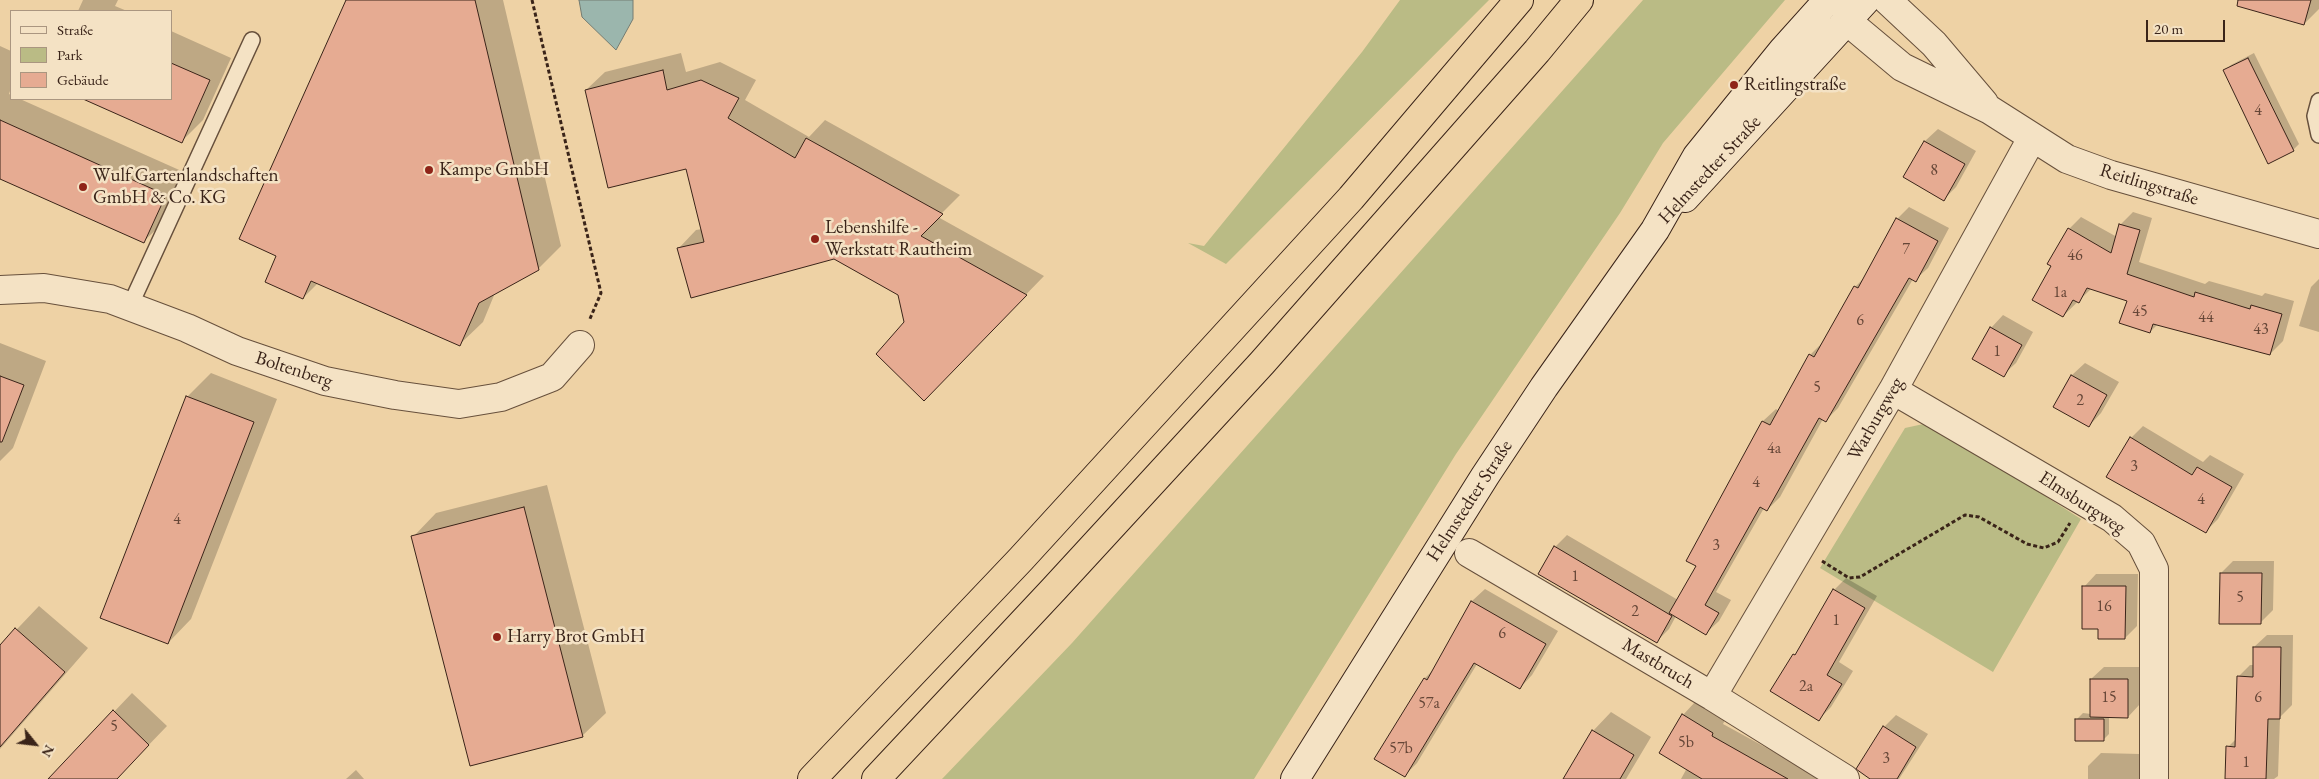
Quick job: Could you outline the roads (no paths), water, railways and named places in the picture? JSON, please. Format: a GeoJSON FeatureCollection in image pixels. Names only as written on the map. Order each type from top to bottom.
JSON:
{"type":"FeatureCollection","features":[{"type":"Feature","properties":{"kind":"highway"},"geometry":{"type":"LineString","coordinates":[[812,779],[1021,559],[1351,198],[1519,0]]}},
{"type":"Feature","properties":{"kind":"highway"},"geometry":{"type":"LineString","coordinates":[[876,779],[1262,363],[1537,51],[1579,0]]}},
{"type":"Feature","properties":{"kind":"street","name":"Helmstedter Straße"},"geometry":{"type":"LineString","coordinates":[[1294,779],[1485,476],[1544,387],[1655,230],[1697,156],[1783,50],[1828,0]]}},
{"type":"Feature","properties":{"kind":"street","name":"Helmstedter Straße"},"geometry":{"type":"LineString","coordinates":[[1655,230],[1847,10],[1866,0]]}},
{"type":"Feature","properties":{"kind":"street","name":"Reitlingstraße"},"geometry":{"type":"LineString","coordinates":[[1887,0],[1934,44],[1990,110]]}},
{"type":"Feature","properties":{"kind":"street","name":"Reitlingstraße"},"geometry":{"type":"LineString","coordinates":[[1847,10],[1902,67],[1990,110],[2067,159],[2112,175],[2319,234]]}},
{"type":"Feature","properties":{"kind":"street","name":"Warburgweg"},"geometry":{"type":"LineString","coordinates":[[1712,696],[1893,390],[2032,138]]}},
{"type":"Feature","properties":{"kind":"street","name":"Boltenberg"},"geometry":{"type":"LineString","coordinates":[[0,290],[44,288],[110,299],[187,328],[237,351],[325,381],[395,395],[460,404],[501,397],[552,377],[580,345]]}},
{"type":"Feature","properties":{"kind":"street","name":"Elmsburgweg"},"geometry":{"type":"LineString","coordinates":[[1893,390],[2112,518],[2141,543],[2154,569],[2154,779]]}},
{"type":"Feature","properties":{"kind":"street","name":"Mastbruch"},"geometry":{"type":"LineString","coordinates":[[1468,552],[1712,696],[1845,779]]}},
{"type":"Feature","properties":{"kind":"lane"},"geometry":{"type":"LineString","coordinates":[[130,306],[252,40]]}},
{"type":"Feature","properties":{"kind":"lane"},"geometry":{"type":"LineString","coordinates":[[2319,101],[2315,116],[2319,135]]}},
{"type":"Feature","properties":{"kind":"water"},"geometry":{"type":"Polygon","coordinates":[[[579,0],[633,0],[633,19],[616,50],[582,17],[579,0]]]}},
{"type":"Feature","properties":{"kind":"place","name":"Reitlingstraße"},"geometry":{"type":"Point","coordinates":[1734,85]}},
{"type":"Feature","properties":{"kind":"place","name":"Kampe GmbH"},"geometry":{"type":"Point","coordinates":[429,170]}},
{"type":"Feature","properties":{"kind":"place","name":"Wulf Gartenlandschaften GmbH & Co. KG"},"geometry":{"type":"Point","coordinates":[83,187]}},
{"type":"Feature","properties":{"kind":"place","name":"Lebenshilfe - Werkstatt Rautheim"},"geometry":{"type":"Point","coordinates":[815,239]}},
{"type":"Feature","properties":{"kind":"place","name":"Harry Brot GmbH"},"geometry":{"type":"Point","coordinates":[497,637]}}]}
